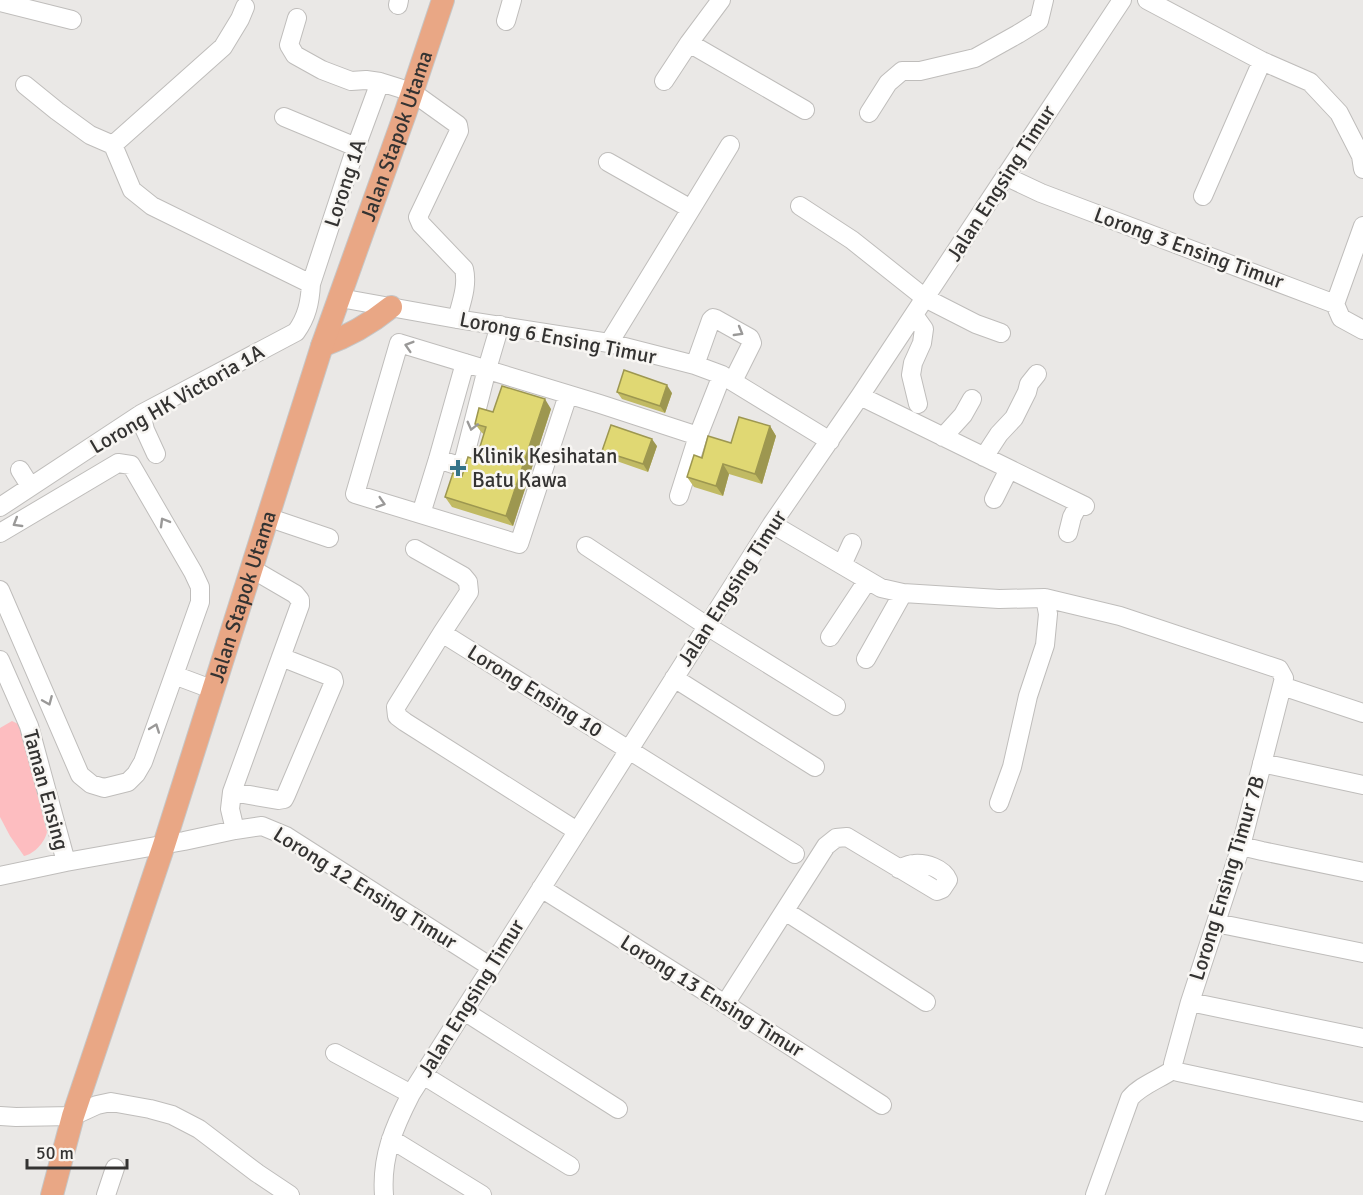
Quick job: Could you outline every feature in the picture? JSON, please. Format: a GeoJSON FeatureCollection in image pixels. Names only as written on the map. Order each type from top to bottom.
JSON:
{"type":"FeatureCollection","features":[{"type":"Feature","properties":{"kind":"main road","name":"Jalan Stapok Utama"},"geometry":{"type":"LineString","coordinates":[[51,1195],[73,1116],[164,845],[322,346],[443,0]]}},
{"type":"Feature","properties":{"kind":"main road"},"geometry":{"type":"LineString","coordinates":[[322,346],[339,340],[364,326],[391,307]]}},
{"type":"Feature","properties":{"kind":"street"},"geometry":{"type":"LineString","coordinates":[[506,21],[512,0]]}},
{"type":"Feature","properties":{"kind":"street"},"geometry":{"type":"LineString","coordinates":[[664,81],[721,0]]}},
{"type":"Feature","properties":{"kind":"street"},"geometry":{"type":"LineString","coordinates":[[869,113],[888,83],[902,71],[920,71],[975,58],[1039,21],[1044,0]]}},
{"type":"Feature","properties":{"kind":"street","name":"Jalan Engsing Timur"},"geometry":{"type":"LineString","coordinates":[[384,1195],[384,1163],[399,1116],[411,1094],[772,524],[830,441],[1122,0]]}},
{"type":"Feature","properties":{"kind":"street"},"geometry":{"type":"LineString","coordinates":[[1147,0],[1262,61],[1310,82],[1339,113],[1361,156],[1363,169]]}},
{"type":"Feature","properties":{"kind":"street"},"geometry":{"type":"LineString","coordinates":[[0,2],[72,20]]}},
{"type":"Feature","properties":{"kind":"street"},"geometry":{"type":"LineString","coordinates":[[113,145],[223,47],[240,20],[245,7]]}},
{"type":"Feature","properties":{"kind":"street"},"geometry":{"type":"LineString","coordinates":[[297,18],[289,45],[296,55],[322,70],[351,81],[380,82],[412,92],[458,125],[459,132],[418,217],[421,224],[464,269],[464,297],[457,319]]}},
{"type":"Feature","properties":{"kind":"street"},"geometry":{"type":"LineString","coordinates":[[689,43],[805,110]]}},
{"type":"Feature","properties":{"kind":"street"},"geometry":{"type":"LineString","coordinates":[[1203,196],[1262,61]]}},
{"type":"Feature","properties":{"kind":"street","name":"Lorong 1A"},"geometry":{"type":"LineString","coordinates":[[310,292],[356,147],[380,82]]}},
{"type":"Feature","properties":{"kind":"street"},"geometry":{"type":"LineString","coordinates":[[25,85],[90,135],[113,145],[132,190],[152,206],[310,292]]}},
{"type":"Feature","properties":{"kind":"street"},"geometry":{"type":"LineString","coordinates":[[284,117],[356,147]]}},
{"type":"Feature","properties":{"kind":"street"},"geometry":{"type":"LineString","coordinates":[[609,343],[730,145]]}},
{"type":"Feature","properties":{"kind":"street"},"geometry":{"type":"LineString","coordinates":[[608,162],[691,209]]}},
{"type":"Feature","properties":{"kind":"street","name":"Lorong 3 Ensing Timur"},"geometry":{"type":"LineString","coordinates":[[1005,176],[1041,193],[1335,304],[1341,318],[1363,330]]}},
{"type":"Feature","properties":{"kind":"street"},"geometry":{"type":"LineString","coordinates":[[800,206],[852,240],[925,298],[976,324],[1001,333]]}},
{"type":"Feature","properties":{"kind":"street"},"geometry":{"type":"LineString","coordinates":[[1335,304],[1363,226]]}},
{"type":"Feature","properties":{"kind":"street","name":"Lorong HK Victoria 1A"},"geometry":{"type":"LineString","coordinates":[[0,507],[141,414],[296,332],[307,312],[310,292]]}},
{"type":"Feature","properties":{"kind":"street","name":"Lorong 6 Ensing Timur"},"geometry":{"type":"LineString","coordinates":[[340,298],[609,343],[695,365],[727,378],[830,441]]}},
{"type":"Feature","properties":{"kind":"street"},"geometry":{"type":"LineString","coordinates":[[914,315],[924,329],[911,375],[918,404]]}},
{"type":"Feature","properties":{"kind":"street"},"geometry":{"type":"LineString","coordinates":[[679,496],[698,436],[727,378],[752,343],[750,338],[713,318],[695,365]]}},
{"type":"Feature","properties":{"kind":"street"},"geometry":{"type":"LineString","coordinates":[[438,459],[462,467],[500,325]]}},
{"type":"Feature","properties":{"kind":"street"},"geometry":{"type":"LineString","coordinates":[[568,394],[519,544],[355,494],[399,343],[568,394],[698,436]]}},
{"type":"Feature","properties":{"kind":"street"},"geometry":{"type":"LineString","coordinates":[[421,514],[465,363]]}},
{"type":"Feature","properties":{"kind":"street"},"geometry":{"type":"LineString","coordinates":[[984,457],[999,434],[1014,418],[1029,384],[1037,374]]}},
{"type":"Feature","properties":{"kind":"street"},"geometry":{"type":"LineString","coordinates":[[860,396],[1082,505],[1072,517],[1068,533]]}},
{"type":"Feature","properties":{"kind":"street"},"geometry":{"type":"LineString","coordinates":[[943,437],[963,415],[972,399]]}},
{"type":"Feature","properties":{"kind":"street"},"geometry":{"type":"LineString","coordinates":[[141,414],[145,430],[156,454]]}},
{"type":"Feature","properties":{"kind":"street"},"geometry":{"type":"LineString","coordinates":[[0,533],[118,463],[131,465],[193,572],[200,587],[200,602],[143,762],[128,782],[105,788],[91,784],[80,775],[0,590]]}},
{"type":"Feature","properties":{"kind":"street"},"geometry":{"type":"LineString","coordinates":[[994,499],[1009,469]]}},
{"type":"Feature","properties":{"kind":"street"},"geometry":{"type":"LineString","coordinates":[[20,470],[30,486]]}},
{"type":"Feature","properties":{"kind":"street"},"geometry":{"type":"LineString","coordinates":[[267,517],[329,538]]}},
{"type":"Feature","properties":{"kind":"street"},"geometry":{"type":"LineString","coordinates":[[772,524],[881,588],[903,593],[999,599],[1045,598],[1119,616],[1279,669],[1284,678],[1282,687],[1363,713]]}},
{"type":"Feature","properties":{"kind":"street"},"geometry":{"type":"LineString","coordinates":[[842,565],[852,543]]}},
{"type":"Feature","properties":{"kind":"street"},"geometry":{"type":"LineString","coordinates":[[586,546],[707,626],[836,706]]}},
{"type":"Feature","properties":{"kind":"street"},"geometry":{"type":"LineString","coordinates":[[415,549],[463,576],[468,582],[469,592],[396,707],[397,716],[577,831]]}},
{"type":"Feature","properties":{"kind":"street"},"geometry":{"type":"LineString","coordinates":[[235,830],[230,809],[232,792],[300,605],[300,600],[295,594],[252,569]]}},
{"type":"Feature","properties":{"kind":"street"},"geometry":{"type":"LineString","coordinates":[[830,637],[867,581]]}},
{"type":"Feature","properties":{"kind":"street"},"geometry":{"type":"LineString","coordinates":[[866,659],[903,593]]}},
{"type":"Feature","properties":{"kind":"street"},"geometry":{"type":"LineString","coordinates":[[999,803],[1012,767],[1028,696],[1045,645],[1047,614],[1045,598]]}},
{"type":"Feature","properties":{"kind":"street","name":"Lorong Ensing 10"},"geometry":{"type":"LineString","coordinates":[[442,633],[795,854]]}},
{"type":"Feature","properties":{"kind":"street"},"geometry":{"type":"LineString","coordinates":[[232,792],[284,799],[334,682],[329,676],[281,657]]}},
{"type":"Feature","properties":{"kind":"street"},"geometry":{"type":"LineString","coordinates":[[3,666],[31,660]]}},
{"type":"Feature","properties":{"kind":"street","name":"Taman Ensing"},"geometry":{"type":"LineString","coordinates":[[3,666],[29,726],[66,862],[164,845]]}},
{"type":"Feature","properties":{"kind":"street"},"geometry":{"type":"LineString","coordinates":[[174,675],[214,690]]}},
{"type":"Feature","properties":{"kind":"street"},"geometry":{"type":"LineString","coordinates":[[674,678],[815,767]]}},
{"type":"Feature","properties":{"kind":"street","name":"Lorong Ensing Timur 7B"},"geometry":{"type":"LineString","coordinates":[[1174,1069],[1173,1064],[1190,1002],[1241,846],[1282,687]]}},
{"type":"Feature","properties":{"kind":"street"},"geometry":{"type":"LineString","coordinates":[[1262,763],[1363,785]]}},
{"type":"Feature","properties":{"kind":"street","name":"Lorong 12 Ensing Timur"},"geometry":{"type":"LineString","coordinates":[[164,845],[262,826],[286,836],[491,967]]}},
{"type":"Feature","properties":{"kind":"street"},"geometry":{"type":"LineString","coordinates":[[725,1004],[826,846],[836,838],[847,837],[899,869]]}},
{"type":"Feature","properties":{"kind":"street"},"geometry":{"type":"LineString","coordinates":[[1241,846],[1363,872]]}},
{"type":"Feature","properties":{"kind":"street"},"geometry":{"type":"LineString","coordinates":[[0,876],[66,862]]}},
{"type":"Feature","properties":{"kind":"street","name":"Lorong 13 Ensing Timur"},"geometry":{"type":"LineString","coordinates":[[541,888],[882,1105]]}},
{"type":"Feature","properties":{"kind":"street"},"geometry":{"type":"LineString","coordinates":[[785,911],[926,1002]]}},
{"type":"Feature","properties":{"kind":"street"},"geometry":{"type":"LineString","coordinates":[[1216,923],[1363,953]]}},
{"type":"Feature","properties":{"kind":"street"},"geometry":{"type":"LineString","coordinates":[[1190,1002],[1363,1038]]}},
{"type":"Feature","properties":{"kind":"street"},"geometry":{"type":"LineString","coordinates":[[464,1011],[618,1109]]}},
{"type":"Feature","properties":{"kind":"street"},"geometry":{"type":"LineString","coordinates":[[335,1053],[411,1094]]}},
{"type":"Feature","properties":{"kind":"street"},"geometry":{"type":"LineString","coordinates":[[1095,1195],[1130,1098],[1174,1069],[1178,1072],[1363,1112]]}},
{"type":"Feature","properties":{"kind":"street"},"geometry":{"type":"LineString","coordinates":[[423,1075],[570,1166]]}},
{"type":"Feature","properties":{"kind":"street"},"geometry":{"type":"LineString","coordinates":[[0,1116],[73,1116],[104,1104],[150,1109],[172,1115],[199,1129],[290,1195]]}},
{"type":"Feature","properties":{"kind":"street"},"geometry":{"type":"LineString","coordinates":[[391,1139],[482,1195]]}},
{"type":"Feature","properties":{"kind":"street"},"geometry":{"type":"LineString","coordinates":[[106,1195],[115,1168]]}},
{"type":"Feature","properties":{"kind":"shaded area"},"geometry":{"type":"Polygon","coordinates":[[[12,721],[20,725],[47,832],[38,847],[32,853],[24,856],[0,817],[0,728],[12,721]]]}},
{"type":"Feature","properties":{"kind":"building"},"geometry":{"type":"Polygon","coordinates":[[[624,370],[667,385],[660,406],[617,392],[624,370]]]}},
{"type":"Feature","properties":{"kind":"building"},"geometry":{"type":"Polygon","coordinates":[[[502,386],[545,399],[506,516],[445,497],[453,473],[462,476],[468,457],[476,460],[486,427],[475,424],[479,408],[493,412],[502,386]]]}},
{"type":"Feature","properties":{"kind":"building"},"geometry":{"type":"Polygon","coordinates":[[[739,417],[770,426],[755,474],[723,464],[716,486],[687,477],[694,455],[702,458],[708,436],[731,443],[739,417]]]}},
{"type":"Feature","properties":{"kind":"building"},"geometry":{"type":"Polygon","coordinates":[[[611,425],[652,439],[643,464],[602,451],[611,425]]]}},
{"type":"Feature","properties":{"kind":"place","name":"Klinik Kesihatan Batu Kawa"},"geometry":{"type":"Point","coordinates":[458,468]}}]}
